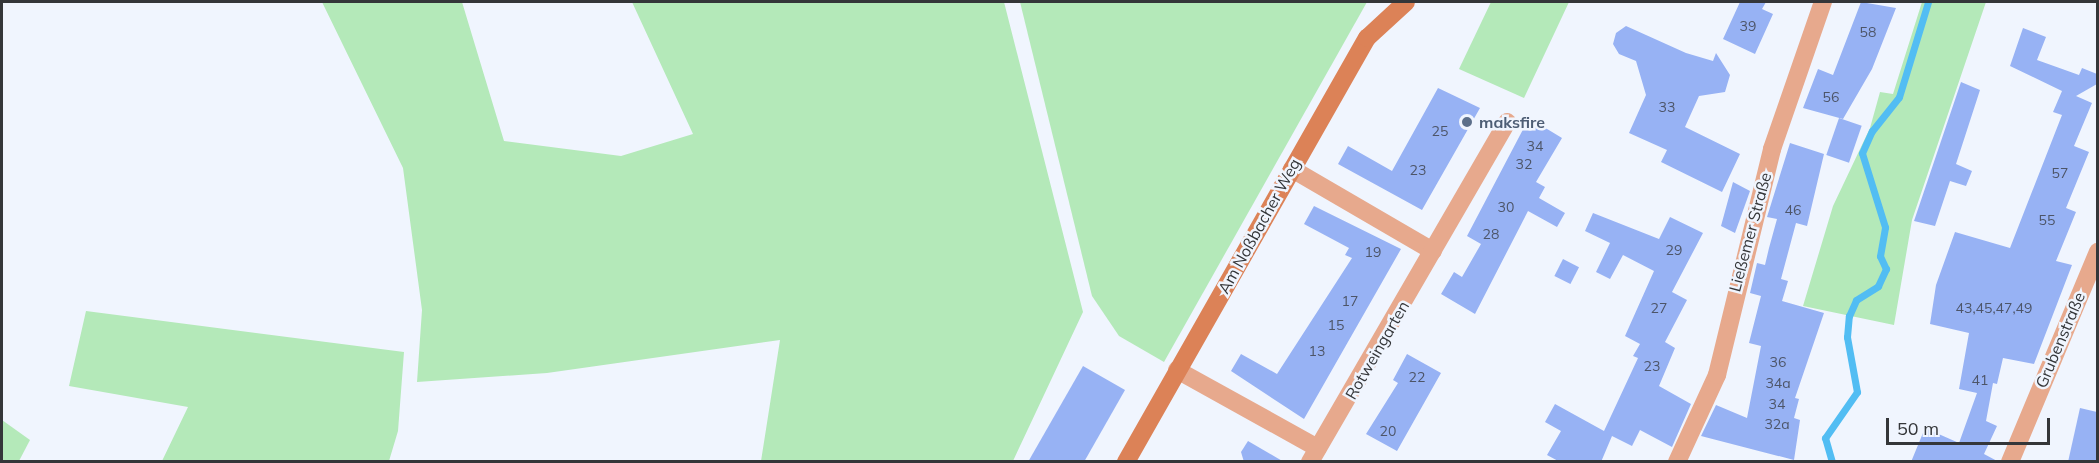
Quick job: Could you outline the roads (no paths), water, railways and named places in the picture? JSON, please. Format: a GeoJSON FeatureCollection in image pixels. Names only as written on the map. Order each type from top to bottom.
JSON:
{"type":"FeatureCollection","features":[{"type":"Feature","properties":{"kind":"street","name":"Am Noßbacher Weg"},"geometry":{"type":"LineString","coordinates":[[1126,462],[1367,38],[1406,2]]}},
{"type":"Feature","properties":{"kind":"street","name":"Ließemer Straße"},"geometry":{"type":"LineString","coordinates":[[1677,462],[1717,375],[1772,149],[1823,2]]}},
{"type":"Feature","properties":{"kind":"street","name":"Rotweingarten"},"geometry":{"type":"LineString","coordinates":[[1177,370],[1314,455],[1507,122]]}},
{"type":"Feature","properties":{"kind":"street"},"geometry":{"type":"LineString","coordinates":[[1292,169],[1433,252]]}},
{"type":"Feature","properties":{"kind":"street","name":"Grubenstraße"},"geometry":{"type":"LineString","coordinates":[[2010,462],[2097,252]]}},
{"type":"Feature","properties":{"kind":"waterway"},"geometry":{"type":"LineString","coordinates":[[1832,462],[1825,438],[1857,392],[1847,337],[1849,316],[1856,300],[1878,286],[1886,269],[1880,256],[1885,227],[1862,153],[1872,131],[1899,97],[1928,2]]}},
{"type":"Feature","properties":{"kind":"place","name":"maksfire"},"geometry":{"type":"Point","coordinates":[1467,122]}}]}
